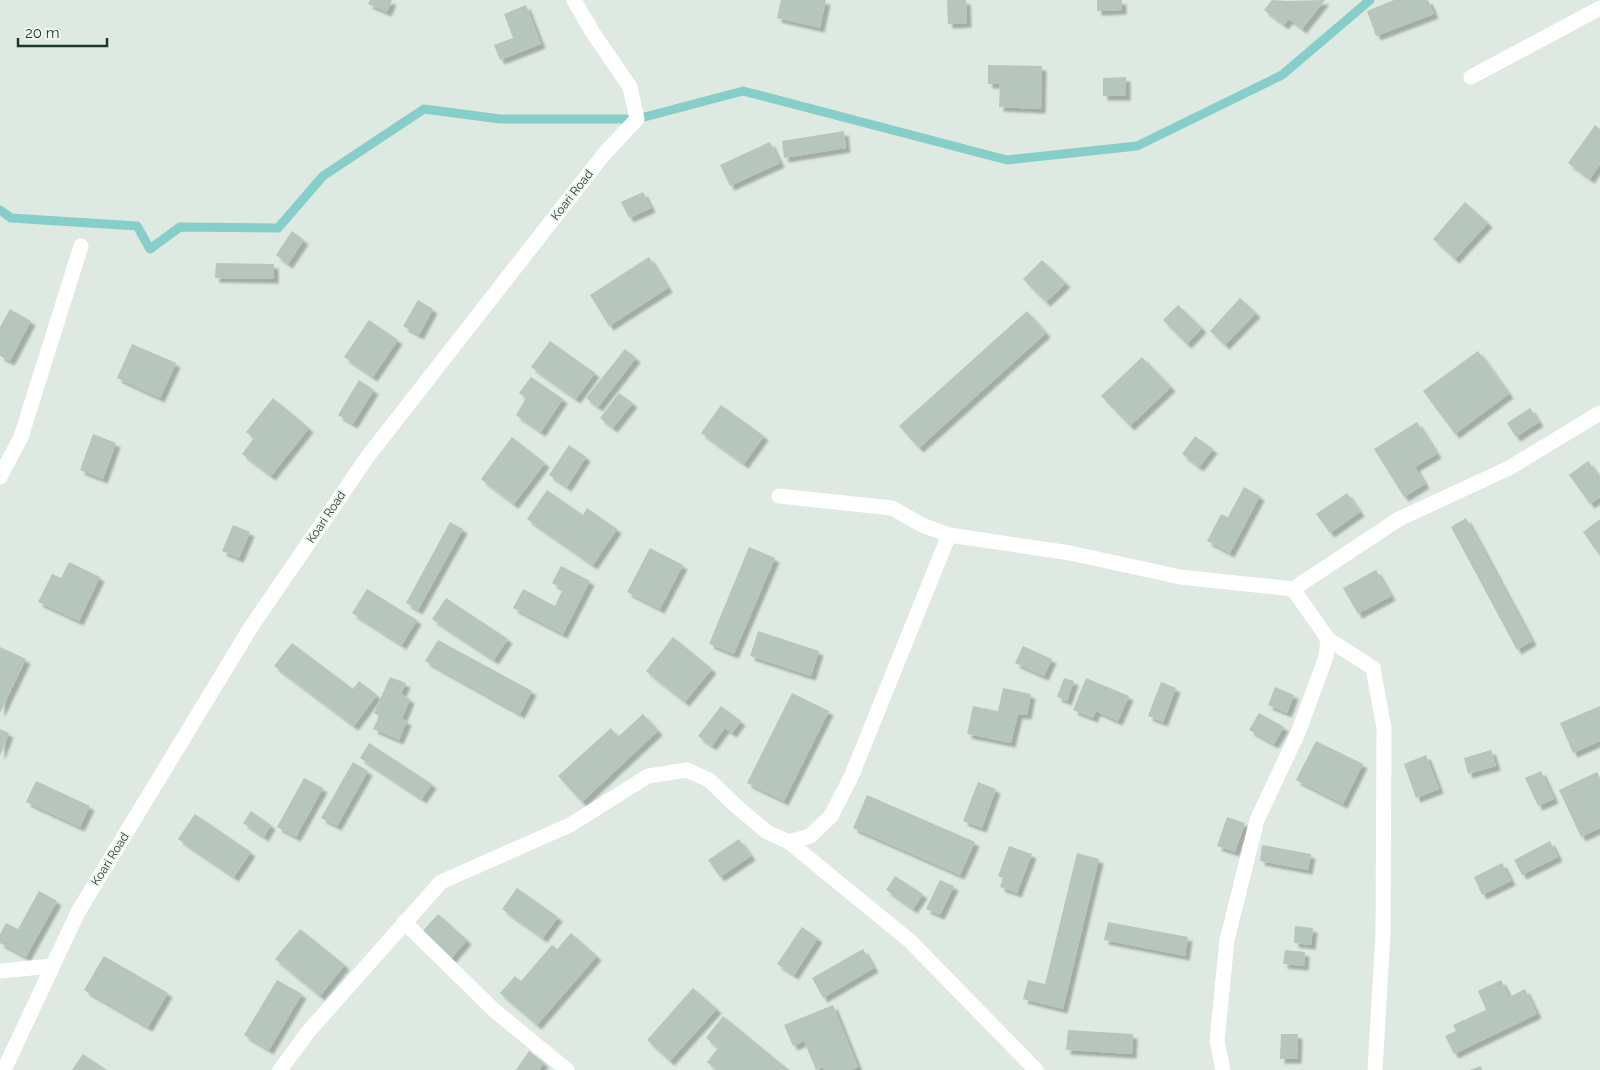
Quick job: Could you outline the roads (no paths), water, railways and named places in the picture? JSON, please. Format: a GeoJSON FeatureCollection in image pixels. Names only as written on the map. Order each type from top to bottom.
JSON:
{"type":"FeatureCollection","features":[{"type":"Feature","properties":{"kind":"street","name":"Koari Road"},"geometry":{"type":"LineString","coordinates":[[4,1070],[78,912],[251,627],[368,456],[604,154],[637,119],[630,87],[593,33],[574,0]]}},
{"type":"Feature","properties":{"kind":"street"},"geometry":{"type":"LineString","coordinates":[[1471,77],[1600,8]]}},
{"type":"Feature","properties":{"kind":"street"},"geometry":{"type":"LineString","coordinates":[[0,477],[21,437],[81,246]]}},
{"type":"Feature","properties":{"kind":"street"},"geometry":{"type":"LineString","coordinates":[[779,496],[892,508],[922,525],[950,534],[1070,553],[1180,577],[1293,589],[1399,519],[1509,468],[1600,413]]}},
{"type":"Feature","properties":{"kind":"street"},"geometry":{"type":"LineString","coordinates":[[789,842],[810,836],[831,816],[851,777],[950,534]]}},
{"type":"Feature","properties":{"kind":"street"},"geometry":{"type":"LineString","coordinates":[[1293,589],[1328,638],[1373,668],[1384,728],[1383,934],[1376,1070]]}},
{"type":"Feature","properties":{"kind":"street"},"geometry":{"type":"LineString","coordinates":[[1224,1070],[1217,1041],[1227,940],[1257,820],[1298,733],[1326,657],[1328,638]]}},
{"type":"Feature","properties":{"kind":"street"},"geometry":{"type":"LineString","coordinates":[[280,1070],[308,1032],[441,882],[570,826],[648,776],[687,770],[709,780],[767,832],[789,842],[910,941],[1036,1070]]}},
{"type":"Feature","properties":{"kind":"street"},"geometry":{"type":"LineString","coordinates":[[404,922],[495,1011],[566,1070]]}},
{"type":"Feature","properties":{"kind":"street"},"geometry":{"type":"LineString","coordinates":[[0,971],[52,966]]}},
{"type":"Feature","properties":{"kind":"waterway"},"geometry":{"type":"LineString","coordinates":[[0,210],[11,218],[137,226],[150,249],[180,227],[278,228],[323,176],[424,109],[500,119],[637,119],[743,91],[1007,160],[1137,146],[1282,75],[1370,0]]}}]}
